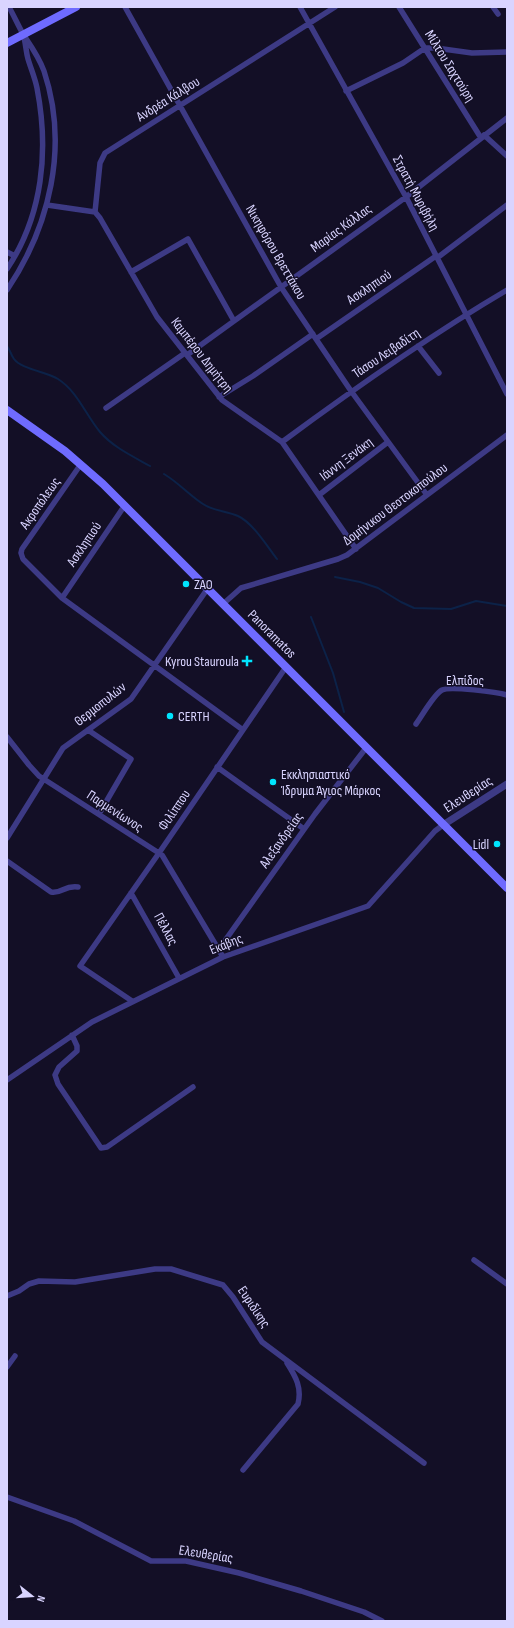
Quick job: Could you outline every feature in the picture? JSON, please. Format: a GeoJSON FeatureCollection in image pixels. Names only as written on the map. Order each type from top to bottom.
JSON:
{"type":"FeatureCollection","features":[{"type":"Feature","properties":{"kind":"main road"},"geometry":{"type":"LineString","coordinates":[[7,42],[76,7]]}},
{"type":"Feature","properties":{"kind":"main road","name":"Panoramatos"},"geometry":{"type":"LineString","coordinates":[[7,410],[81,464],[125,505],[507,888]]}},
{"type":"Feature","properties":{"kind":"street"},"geometry":{"type":"LineString","coordinates":[[7,290],[19,272],[32,246],[47,205],[54,160],[54,120],[44,72],[35,52],[23,34],[9,7]]}},
{"type":"Feature","properties":{"kind":"street","name":"Νικηφόρου Βρεττάκου"},"geometry":{"type":"LineString","coordinates":[[125,7],[280,287],[351,391],[427,495]]}},
{"type":"Feature","properties":{"kind":"street","name":"Στρατή Μυριβήλη"},"geometry":{"type":"LineString","coordinates":[[300,7],[406,197],[507,394]]}},
{"type":"Feature","properties":{"kind":"street","name":"Ανδρέα Κάλβου"},"geometry":{"type":"LineString","coordinates":[[95,212],[100,163],[105,153],[335,7]]}},
{"type":"Feature","properties":{"kind":"street","name":"Μίλτου Σαχτούρη"},"geometry":{"type":"LineString","coordinates":[[399,7],[483,137],[507,156]]}},
{"type":"Feature","properties":{"kind":"street"},"geometry":{"type":"LineString","coordinates":[[493,7],[498,14]]}},
{"type":"Feature","properties":{"kind":"street"},"geometry":{"type":"LineString","coordinates":[[7,269],[25,237],[37,203],[42,174],[44,142],[42,115],[37,86],[28,59],[23,34]]}},
{"type":"Feature","properties":{"kind":"street"},"geometry":{"type":"LineString","coordinates":[[346,91],[403,63],[425,48],[472,53],[507,52]]}},
{"type":"Feature","properties":{"kind":"street","name":"Μαρίας Κάλλας"},"geometry":{"type":"LineString","coordinates":[[106,408],[234,321],[406,197],[507,118]]}},
{"type":"Feature","properties":{"kind":"street"},"geometry":{"type":"LineString","coordinates":[[47,205],[95,212]]}},
{"type":"Feature","properties":{"kind":"street","name":"Ασκληπιού"},"geometry":{"type":"LineString","coordinates":[[219,397],[436,257],[507,205]]}},
{"type":"Feature","properties":{"kind":"street","name":"Καμπέρου Δημήτρη"},"geometry":{"type":"LineString","coordinates":[[95,212],[100,218],[157,317],[225,404],[282,442],[356,549]]}},
{"type":"Feature","properties":{"kind":"street"},"geometry":{"type":"LineString","coordinates":[[131,272],[188,239],[234,321]]}},
{"type":"Feature","properties":{"kind":"street"},"geometry":{"type":"LineString","coordinates":[[7,252],[15,256]]}},
{"type":"Feature","properties":{"kind":"street","name":"Τάσου Λειβαδίτη"},"geometry":{"type":"LineString","coordinates":[[282,442],[351,391],[418,346],[507,290]]}},
{"type":"Feature","properties":{"kind":"street"},"geometry":{"type":"LineString","coordinates":[[418,346],[438,373]]}},
{"type":"Feature","properties":{"kind":"street","name":"Δομήνικου Θεοτοκοπούλου"},"geometry":{"type":"LineString","coordinates":[[223,604],[241,588],[338,559],[356,549],[507,435]]}},
{"type":"Feature","properties":{"kind":"street","name":"Ιάννη Ξενάκη"},"geometry":{"type":"LineString","coordinates":[[319,495],[388,442]]}},
{"type":"Feature","properties":{"kind":"street","name":"Ακροπόλεως"},"geometry":{"type":"LineString","coordinates":[[62,598],[21,556],[22,549],[81,464]]}},
{"type":"Feature","properties":{"kind":"street","name":"Ασκληπιού"},"geometry":{"type":"LineString","coordinates":[[62,598],[125,505]]}},
{"type":"Feature","properties":{"kind":"street","name":"Θερμοπυλών"},"geometry":{"type":"LineString","coordinates":[[7,838],[64,747],[131,699],[208,588]]}},
{"type":"Feature","properties":{"kind":"street"},"geometry":{"type":"LineString","coordinates":[[62,598],[243,730]]}},
{"type":"Feature","properties":{"kind":"street","name":"Φιλίππου"},"geometry":{"type":"LineString","coordinates":[[132,1001],[80,966],[132,893],[286,667]]}},
{"type":"Feature","properties":{"kind":"street","name":"Ελπίδος"},"geometry":{"type":"LineString","coordinates":[[416,724],[437,695],[445,689],[492,692],[507,695]]}},
{"type":"Feature","properties":{"kind":"street"},"geometry":{"type":"LineString","coordinates":[[88,730],[131,759],[99,814]]}},
{"type":"Feature","properties":{"kind":"street","name":"Παρμενίωνος"},"geometry":{"type":"LineString","coordinates":[[7,737],[29,765],[43,779],[159,853],[166,861],[223,957]]}},
{"type":"Feature","properties":{"kind":"street","name":"Αλεξανδρείας"},"geometry":{"type":"LineString","coordinates":[[219,949],[304,829],[366,748]]}},
{"type":"Feature","properties":{"kind":"street"},"geometry":{"type":"LineString","coordinates":[[217,768],[304,829]]}},
{"type":"Feature","properties":{"kind":"street","name":"Ελευθερίας"},"geometry":{"type":"LineString","coordinates":[[443,825],[507,784]]}},
{"type":"Feature","properties":{"kind":"street","name":"Εκάβης"},"geometry":{"type":"LineString","coordinates":[[7,1080],[92,1022],[179,978],[223,957],[368,906],[435,831],[443,825]]}},
{"type":"Feature","properties":{"kind":"street"},"geometry":{"type":"LineString","coordinates":[[7,861],[51,892],[58,892],[69,886],[78,887]]}},
{"type":"Feature","properties":{"kind":"street","name":"Πέλλας"},"geometry":{"type":"LineString","coordinates":[[132,893],[179,978]]}},
{"type":"Feature","properties":{"kind":"street"},"geometry":{"type":"LineString","coordinates":[[72,1035],[77,1046],[77,1051],[59,1067],[55,1074],[58,1084],[101,1148],[107,1146],[192,1087]]}},
{"type":"Feature","properties":{"kind":"street"},"geometry":{"type":"LineString","coordinates":[[474,1260],[506,1283]]}},
{"type":"Feature","properties":{"kind":"street","name":"Ευριδίκης"},"geometry":{"type":"LineString","coordinates":[[7,1296],[29,1284],[39,1281],[75,1282],[137,1271],[171,1269],[224,1285],[237,1302],[262,1342],[424,1463]]}},
{"type":"Feature","properties":{"kind":"street"},"geometry":{"type":"LineString","coordinates":[[7,1367],[15,1356]]}},
{"type":"Feature","properties":{"kind":"street"},"geometry":{"type":"LineString","coordinates":[[243,1470],[298,1404],[300,1396],[298,1380],[286,1361]]}},
{"type":"Feature","properties":{"kind":"street","name":"Ελευθερίας"},"geometry":{"type":"LineString","coordinates":[[7,1497],[74,1521],[151,1561],[186,1561],[240,1573],[364,1612],[382,1621]]}},
{"type":"Feature","properties":{"kind":"waterway"},"geometry":{"type":"LineString","coordinates":[[7,346],[17,362],[28,368],[58,379],[65,384],[105,437],[123,451],[150,466]]}},
{"type":"Feature","properties":{"kind":"waterway"},"geometry":{"type":"LineString","coordinates":[[164,474],[207,506],[216,510],[234,514],[244,519],[259,535],[277,559]]}},
{"type":"Feature","properties":{"kind":"waterway"},"geometry":{"type":"LineString","coordinates":[[335,577],[360,582],[378,588],[414,608],[451,609],[476,601],[507,606]]}},
{"type":"Feature","properties":{"kind":"waterway"},"geometry":{"type":"LineString","coordinates":[[311,617],[333,673],[344,712]]}},
{"type":"Feature","properties":{"kind":"place","name":"ZAO"},"geometry":{"type":"Point","coordinates":[186,584]}},
{"type":"Feature","properties":{"kind":"place","name":"Kyrou Stauroula"},"geometry":{"type":"Point","coordinates":[247,661]}},
{"type":"Feature","properties":{"kind":"place","name":"CERTH"},"geometry":{"type":"Point","coordinates":[170,716]}},
{"type":"Feature","properties":{"kind":"place","name":"Εκκλησιαστικό Ίδρυμα Άγιος Μάρκος"},"geometry":{"type":"Point","coordinates":[273,782]}},
{"type":"Feature","properties":{"kind":"place","name":"Lidl"},"geometry":{"type":"Point","coordinates":[497,844]}}]}
